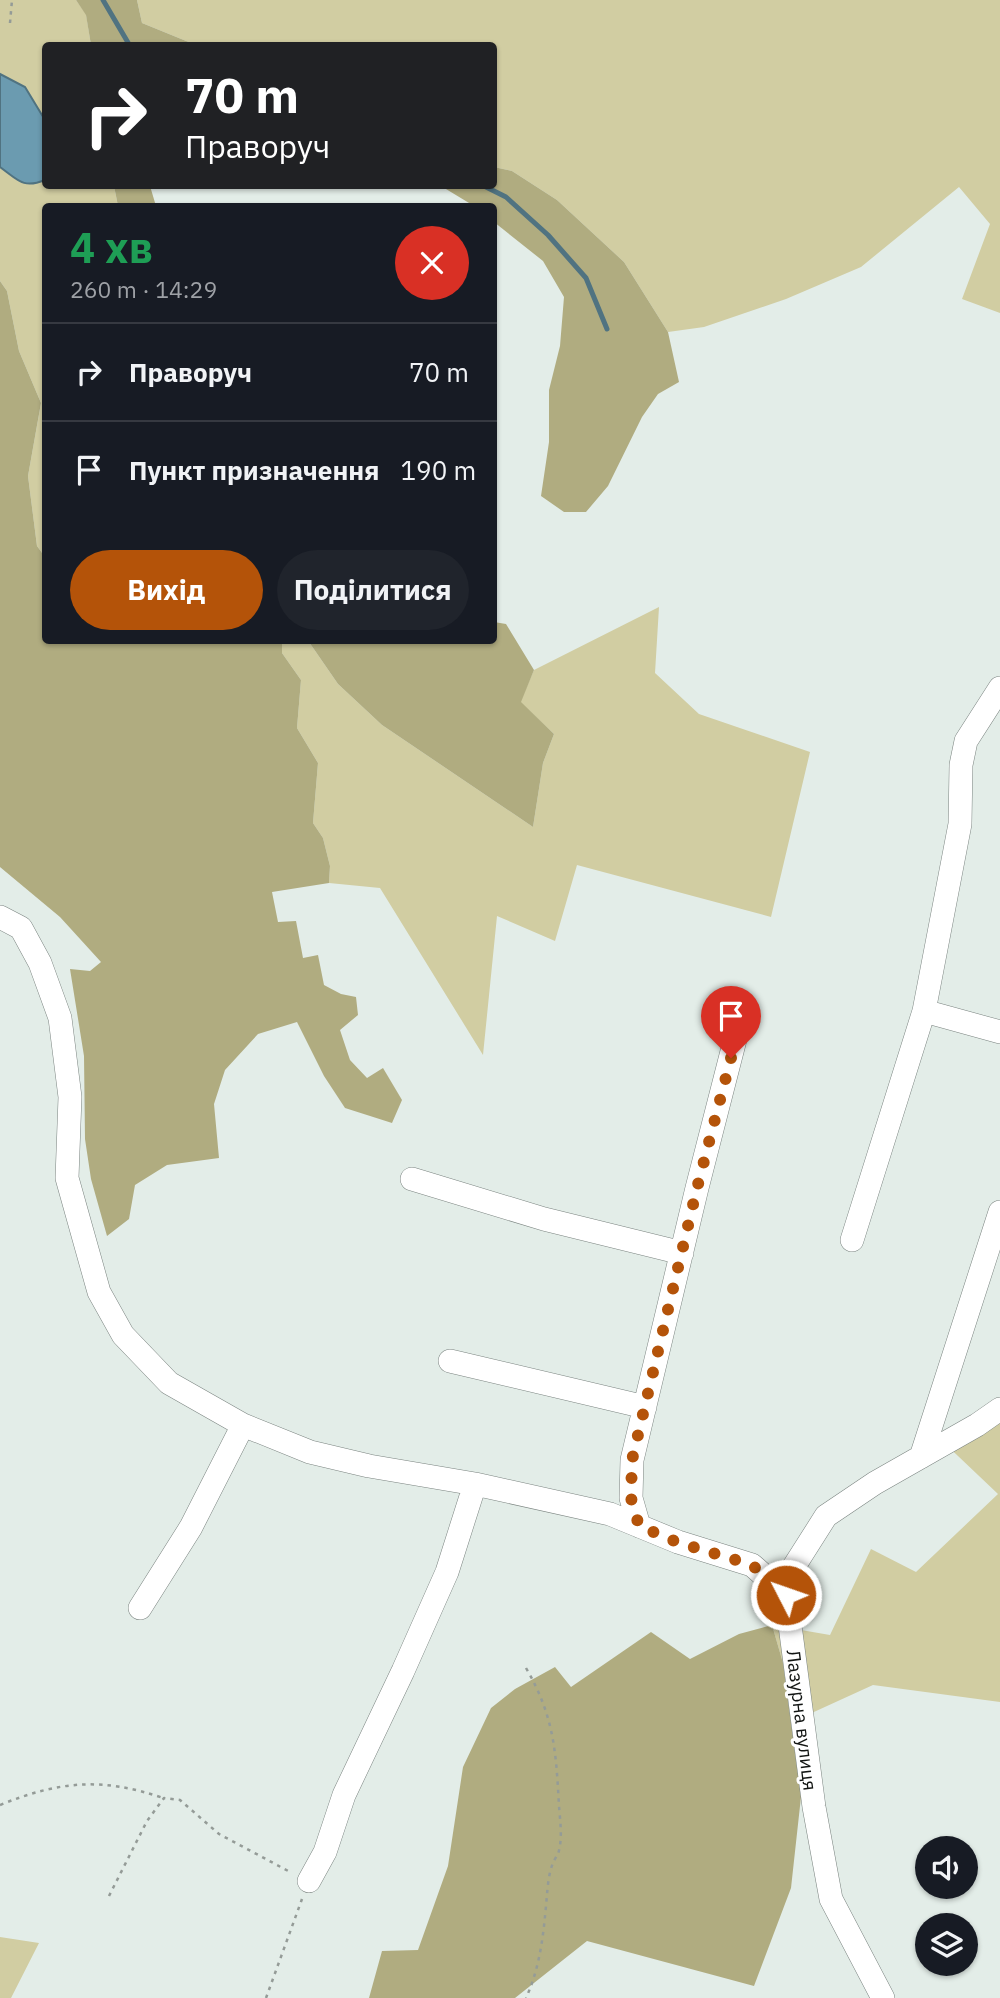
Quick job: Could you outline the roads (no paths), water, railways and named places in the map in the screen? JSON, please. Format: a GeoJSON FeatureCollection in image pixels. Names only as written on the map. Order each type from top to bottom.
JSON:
{"type":"FeatureCollection","features":[{"type":"Feature","properties":{"kind":"street"},"geometry":{"type":"LineString","coordinates":[[852,1240],[924,1011],[960,824],[961,765],[966,741],[1000,688]]}},
{"type":"Feature","properties":{"kind":"street"},"geometry":{"type":"LineString","coordinates":[[0,917],[21,928],[40,963],[60,1018],[70,1097],[67,1178],[99,1292],[123,1335],[169,1383],[243,1425],[310,1452],[610,1514],[677,1542],[752,1565],[786,1595]]}},
{"type":"Feature","properties":{"kind":"street"},"geometry":{"type":"LineString","coordinates":[[924,1011],[1000,1032]]}},
{"type":"Feature","properties":{"kind":"street"},"geometry":{"type":"LineString","coordinates":[[639,1526],[631,1498],[632,1460],[737,1032]]}},
{"type":"Feature","properties":{"kind":"street"},"geometry":{"type":"LineString","coordinates":[[412,1179],[544,1219],[682,1253]]}},
{"type":"Feature","properties":{"kind":"street"},"geometry":{"type":"LineString","coordinates":[[921,1457],[1000,1212]]}},
{"type":"Feature","properties":{"kind":"street"},"geometry":{"type":"LineString","coordinates":[[450,1361],[645,1407]]}},
{"type":"Feature","properties":{"kind":"street","name":"Лазурна вулиця"},"geometry":{"type":"LineString","coordinates":[[883,1998],[831,1899],[814,1807],[786,1595],[793,1568],[826,1516],[875,1483],[1000,1409]]}},
{"type":"Feature","properties":{"kind":"street"},"geometry":{"type":"LineString","coordinates":[[140,1608],[191,1527],[243,1425]]}},
{"type":"Feature","properties":{"kind":"street"},"geometry":{"type":"LineString","coordinates":[[309,1881],[325,1852],[344,1795],[404,1671],[447,1572],[475,1484]]}},
{"type":"Feature","properties":{"kind":"water"},"geometry":{"type":"Polygon","coordinates":[[[0,74],[25,87],[42,115],[42,181],[26,183],[0,167],[0,74]]]}},
{"type":"Feature","properties":{"kind":"waterway"},"geometry":{"type":"LineString","coordinates":[[103,0],[128,42]]}},
{"type":"Feature","properties":{"kind":"waterway"},"geometry":{"type":"LineString","coordinates":[[490,189],[506,197],[548,235],[586,278],[607,329]]}}]}
